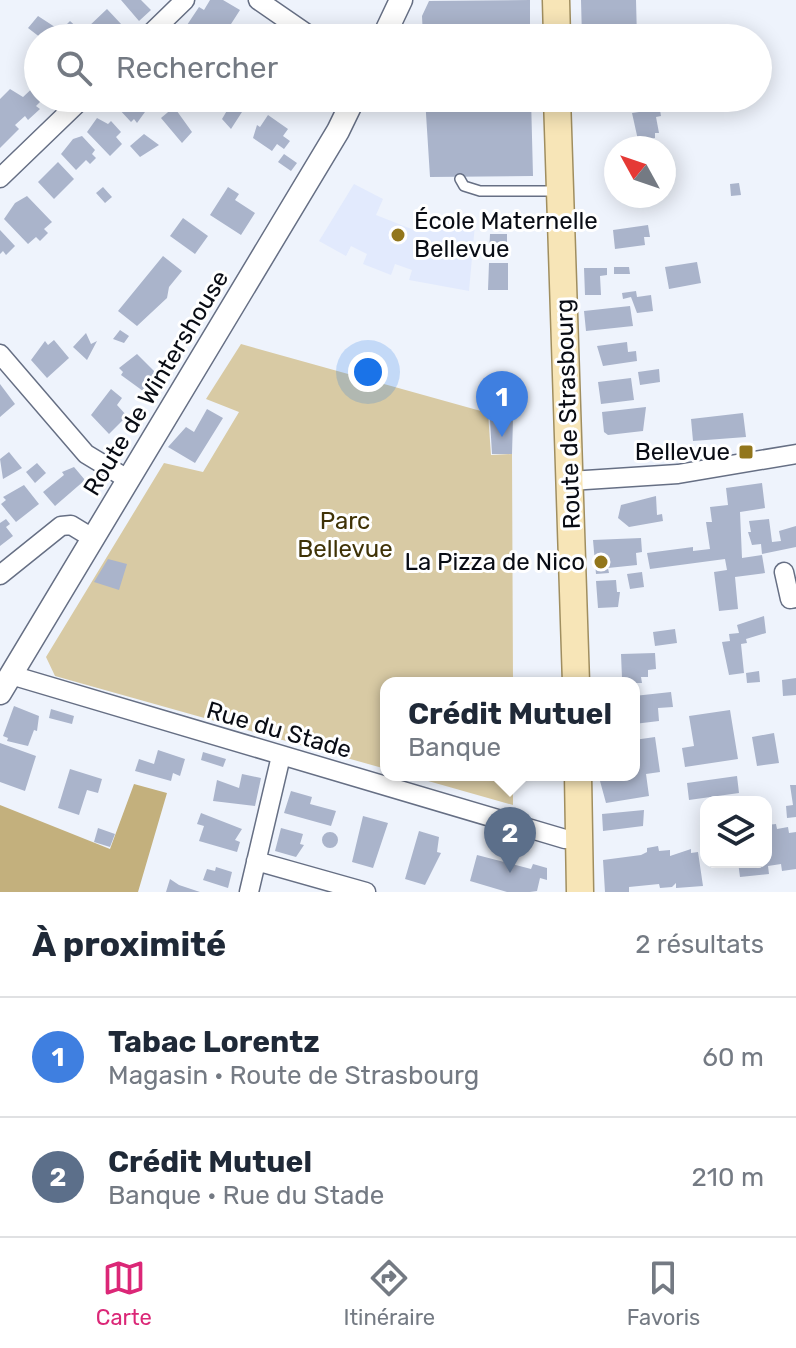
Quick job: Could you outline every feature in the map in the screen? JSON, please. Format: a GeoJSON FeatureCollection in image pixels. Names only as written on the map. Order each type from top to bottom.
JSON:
{"type":"FeatureCollection","features":[{"type":"Feature","properties":{"kind":"main road"},"geometry":{"type":"LineString","coordinates":[[556,0],[557,24]]}},
{"type":"Feature","properties":{"kind":"main road","name":"Route de Strasbourg"},"geometry":{"type":"LineString","coordinates":[[557,112],[576,677]]}},
{"type":"Feature","properties":{"kind":"main road"},"geometry":{"type":"LineString","coordinates":[[578,781],[580,892]]}},
{"type":"Feature","properties":{"kind":"street"},"geometry":{"type":"LineString","coordinates":[[160,24],[185,0]]}},
{"type":"Feature","properties":{"kind":"street"},"geometry":{"type":"LineString","coordinates":[[258,0],[293,24]]}},
{"type":"Feature","properties":{"kind":"street"},"geometry":{"type":"LineString","coordinates":[[390,24],[401,0]]}},
{"type":"Feature","properties":{"kind":"street"},"geometry":{"type":"LineString","coordinates":[[0,178],[68,112]]}},
{"type":"Feature","properties":{"kind":"street","name":"Route de Wintershouse"},"geometry":{"type":"LineString","coordinates":[[5,684],[347,112]]}},
{"type":"Feature","properties":{"kind":"street"},"geometry":{"type":"LineString","coordinates":[[0,354],[86,454],[129,480]]}},
{"type":"Feature","properties":{"kind":"street"},"geometry":{"type":"LineString","coordinates":[[570,481],[678,474],[796,454]]}},
{"type":"Feature","properties":{"kind":"street"},"geometry":{"type":"LineString","coordinates":[[0,575],[61,526],[71,525],[94,539]]}},
{"type":"Feature","properties":{"kind":"street"},"geometry":{"type":"LineString","coordinates":[[784,572],[790,599],[796,598]]}},
{"type":"Feature","properties":{"kind":"street","name":"Rue du Stade"},"geometry":{"type":"LineString","coordinates":[[5,684],[281,756],[565,839],[580,839]]}},
{"type":"Feature","properties":{"kind":"street"},"geometry":{"type":"LineString","coordinates":[[249,892],[281,756]]}},
{"type":"Feature","properties":{"kind":"street"},"geometry":{"type":"LineString","coordinates":[[256,861],[366,892]]}},
{"type":"Feature","properties":{"kind":"lane"},"geometry":{"type":"LineString","coordinates":[[460,179],[464,186],[480,191],[559,191]]}},
{"type":"Feature","properties":{"kind":"shaded area","name":"École Maternelle Bellevue"},"geometry":{"type":"Polygon","coordinates":[[[354,184],[383,199],[376,215],[414,230],[420,213],[475,224],[469,291],[409,280],[412,270],[395,264],[391,275],[363,264],[367,254],[351,246],[346,256],[319,241],[354,184]]]}},
{"type":"Feature","properties":{"kind":"shaded area"},"geometry":{"type":"Polygon","coordinates":[[[134,784],[167,793],[138,892],[0,892],[0,805],[110,849],[134,784]]]}},
{"type":"Feature","properties":{"kind":"green space","name":"Parc Bellevue"},"geometry":{"type":"Polygon","coordinates":[[[241,344],[488,413],[491,455],[512,454],[513,677],[380,677],[380,767],[55,676],[46,657],[164,463],[203,472],[239,412],[206,399],[241,344]]]}},
{"type":"Feature","properties":{"kind":"green space"},"geometry":{"type":"Polygon","coordinates":[[[428,781],[513,781],[513,805],[428,781]]]}},
{"type":"Feature","properties":{"kind":"building"},"geometry":{"type":"Polygon","coordinates":[[[121,0],[141,0],[151,10],[139,21],[121,0]]]}},
{"type":"Feature","properties":{"kind":"building"},"geometry":{"type":"Polygon","coordinates":[[[210,0],[223,0],[240,10],[231,24],[188,24],[199,7],[204,10],[210,0]]]}},
{"type":"Feature","properties":{"kind":"building"},"geometry":{"type":"Polygon","coordinates":[[[530,0],[530,24],[422,24],[422,16],[429,1],[530,0]]]}},
{"type":"Feature","properties":{"kind":"building"},"geometry":{"type":"Polygon","coordinates":[[[581,0],[636,0],[637,24],[582,24],[581,0]]]}},
{"type":"Feature","properties":{"kind":"building"},"geometry":{"type":"Polygon","coordinates":[[[107,9],[121,24],[91,24],[107,9]]]}},
{"type":"Feature","properties":{"kind":"building"},"geometry":{"type":"Polygon","coordinates":[[[38,16],[50,24],[31,24],[38,16]]]}},
{"type":"Feature","properties":{"kind":"building"},"geometry":{"type":"Polygon","coordinates":[[[10,89],[23,97],[24,112],[37,112],[28,120],[25,116],[15,125],[19,129],[0,148],[0,99],[10,89]]]}},
{"type":"Feature","properties":{"kind":"building"},"geometry":{"type":"Polygon","coordinates":[[[122,112],[145,112],[137,123],[134,119],[131,122],[122,112]]]}},
{"type":"Feature","properties":{"kind":"building"},"geometry":{"type":"Polygon","coordinates":[[[168,112],[178,112],[192,132],[182,143],[161,118],[168,112]]]}},
{"type":"Feature","properties":{"kind":"building"},"geometry":{"type":"Polygon","coordinates":[[[226,112],[242,112],[231,129],[222,119],[226,112]]]}},
{"type":"Feature","properties":{"kind":"building"},"geometry":{"type":"Polygon","coordinates":[[[426,112],[531,112],[533,176],[430,177],[426,112]]]}},
{"type":"Feature","properties":{"kind":"building"},"geometry":{"type":"Polygon","coordinates":[[[660,112],[661,116],[656,117],[659,133],[655,136],[637,136],[632,113],[660,112]]]}},
{"type":"Feature","properties":{"kind":"building"},"geometry":{"type":"Polygon","coordinates":[[[268,115],[288,129],[283,136],[290,141],[284,149],[277,144],[272,151],[253,138],[257,125],[260,127],[268,115]]]}},
{"type":"Feature","properties":{"kind":"building"},"geometry":{"type":"Polygon","coordinates":[[[97,118],[108,124],[111,121],[121,132],[116,137],[122,144],[110,156],[87,132],[97,118]]]}},
{"type":"Feature","properties":{"kind":"building"},"geometry":{"type":"Polygon","coordinates":[[[144,134],[159,145],[140,157],[130,146],[144,134]]]}},
{"type":"Feature","properties":{"kind":"building"},"geometry":{"type":"Polygon","coordinates":[[[82,136],[95,150],[92,154],[96,158],[90,164],[86,160],[76,170],[61,154],[73,139],[82,136]]]}},
{"type":"Feature","properties":{"kind":"building"},"geometry":{"type":"Polygon","coordinates":[[[284,154],[297,163],[291,171],[278,162],[284,154]]]}},
{"type":"Feature","properties":{"kind":"building"},"geometry":{"type":"Polygon","coordinates":[[[58,162],[74,179],[54,199],[38,182],[58,162]]]}},
{"type":"Feature","properties":{"kind":"building"},"geometry":{"type":"Polygon","coordinates":[[[739,183],[741,195],[731,196],[730,184],[739,183]]]}},
{"type":"Feature","properties":{"kind":"building"},"geometry":{"type":"Polygon","coordinates":[[[103,187],[112,197],[105,203],[96,193],[103,187]]]}},
{"type":"Feature","properties":{"kind":"building"},"geometry":{"type":"Polygon","coordinates":[[[228,187],[239,194],[235,200],[255,213],[241,235],[210,215],[228,187]]]}},
{"type":"Feature","properties":{"kind":"building"},"geometry":{"type":"Polygon","coordinates":[[[27,196],[52,222],[44,229],[48,233],[40,241],[36,237],[28,244],[4,219],[15,203],[27,196]]]}},
{"type":"Feature","properties":{"kind":"building"},"geometry":{"type":"Polygon","coordinates":[[[183,218],[208,236],[195,254],[170,236],[183,218]]]}},
{"type":"Feature","properties":{"kind":"building"},"geometry":{"type":"Polygon","coordinates":[[[648,225],[650,237],[644,237],[645,245],[615,249],[613,230],[648,225]]]}},
{"type":"Feature","properties":{"kind":"building"},"geometry":{"type":"Polygon","coordinates":[[[0,230],[15,246],[6,255],[3,251],[0,254],[0,230]]]}},
{"type":"Feature","properties":{"kind":"building"},"geometry":{"type":"Polygon","coordinates":[[[490,234],[507,234],[507,255],[489,255],[490,234]]]}},
{"type":"Feature","properties":{"kind":"building"},"geometry":{"type":"Polygon","coordinates":[[[163,256],[182,271],[169,287],[167,298],[137,326],[118,311],[163,256]]]}},
{"type":"Feature","properties":{"kind":"building"},"geometry":{"type":"Polygon","coordinates":[[[697,262],[701,283],[669,289],[665,267],[697,262]]]}},
{"type":"Feature","properties":{"kind":"building"},"geometry":{"type":"Polygon","coordinates":[[[489,263],[508,263],[508,290],[488,290],[489,263]]]}},
{"type":"Feature","properties":{"kind":"building"},"geometry":{"type":"Polygon","coordinates":[[[614,267],[629,267],[630,274],[614,274],[614,267]]]}},
{"type":"Feature","properties":{"kind":"building"},"geometry":{"type":"Polygon","coordinates":[[[584,268],[607,268],[607,275],[600,276],[601,295],[585,295],[584,268]]]}},
{"type":"Feature","properties":{"kind":"building"},"geometry":{"type":"Polygon","coordinates":[[[636,291],[637,297],[651,295],[653,311],[637,313],[631,297],[623,299],[622,293],[636,291]]]}},
{"type":"Feature","properties":{"kind":"building"},"geometry":{"type":"Polygon","coordinates":[[[630,306],[633,326],[586,331],[584,311],[630,306]]]}},
{"type":"Feature","properties":{"kind":"building"},"geometry":{"type":"Polygon","coordinates":[[[120,330],[129,336],[124,343],[113,339],[120,330]]]}},
{"type":"Feature","properties":{"kind":"building"},"geometry":{"type":"Polygon","coordinates":[[[86,333],[91,344],[97,341],[87,360],[73,347],[86,333]]]}},
{"type":"Feature","properties":{"kind":"building"},"geometry":{"type":"Polygon","coordinates":[[[54,340],[69,358],[47,378],[31,360],[45,341],[48,345],[54,340]]]}},
{"type":"Feature","properties":{"kind":"building"},"geometry":{"type":"Polygon","coordinates":[[[627,342],[628,352],[636,351],[637,361],[603,366],[597,346],[627,342]]]}},
{"type":"Feature","properties":{"kind":"building"},"geometry":{"type":"Polygon","coordinates":[[[137,354],[156,373],[149,388],[143,391],[121,375],[123,372],[119,368],[137,354]]]}},
{"type":"Feature","properties":{"kind":"building"},"geometry":{"type":"Polygon","coordinates":[[[659,369],[660,382],[640,385],[638,372],[659,369]]]}},
{"type":"Feature","properties":{"kind":"building"},"geometry":{"type":"Polygon","coordinates":[[[631,378],[634,400],[601,404],[598,382],[631,378]]]}},
{"type":"Feature","properties":{"kind":"building"},"geometry":{"type":"Polygon","coordinates":[[[0,384],[15,404],[0,417],[0,384]]]}},
{"type":"Feature","properties":{"kind":"building"},"geometry":{"type":"Polygon","coordinates":[[[111,389],[122,398],[117,405],[127,416],[109,434],[91,415],[111,389]]]}},
{"type":"Feature","properties":{"kind":"building"},"geometry":{"type":"Polygon","coordinates":[[[646,407],[643,431],[608,435],[604,432],[602,412],[646,407]]]}},
{"type":"Feature","properties":{"kind":"building"},"geometry":{"type":"Polygon","coordinates":[[[207,409],[223,418],[195,463],[168,447],[186,427],[194,432],[207,409]]]}},
{"type":"Feature","properties":{"kind":"building"},"geometry":{"type":"Polygon","coordinates":[[[743,413],[746,437],[693,441],[691,419],[743,413]]]}},
{"type":"Feature","properties":{"kind":"building"},"geometry":{"type":"Polygon","coordinates":[[[513,419],[512,454],[492,454],[490,420],[513,419]]]}},
{"type":"Feature","properties":{"kind":"building"},"geometry":{"type":"Polygon","coordinates":[[[9,452],[22,468],[3,479],[0,459],[9,452]]]}},
{"type":"Feature","properties":{"kind":"building"},"geometry":{"type":"Polygon","coordinates":[[[37,463],[46,473],[35,483],[26,472],[37,463]]]}},
{"type":"Feature","properties":{"kind":"building"},"geometry":{"type":"Polygon","coordinates":[[[74,467],[85,480],[55,506],[43,492],[64,475],[62,472],[74,467]]]}},
{"type":"Feature","properties":{"kind":"building"},"geometry":{"type":"Polygon","coordinates":[[[762,483],[765,508],[740,512],[742,558],[762,555],[765,573],[735,577],[738,609],[719,611],[714,572],[727,570],[725,559],[650,569],[647,553],[693,547],[693,551],[710,549],[706,522],[712,522],[710,507],[728,505],[726,488],[762,483]]]}},
{"type":"Feature","properties":{"kind":"building"},"geometry":{"type":"Polygon","coordinates":[[[24,485],[39,504],[16,522],[1,504],[6,500],[3,497],[24,485]]]}},
{"type":"Feature","properties":{"kind":"building"},"geometry":{"type":"Polygon","coordinates":[[[656,496],[657,515],[662,514],[663,521],[629,527],[618,518],[621,505],[656,496]]]}},
{"type":"Feature","properties":{"kind":"building"},"geometry":{"type":"Polygon","coordinates":[[[6,519],[10,524],[6,527],[13,536],[0,546],[0,523],[6,519]]]}},
{"type":"Feature","properties":{"kind":"building"},"geometry":{"type":"Polygon","coordinates":[[[769,519],[772,542],[781,541],[779,531],[796,526],[796,547],[762,554],[761,544],[752,545],[749,521],[769,519]]]}},
{"type":"Feature","properties":{"kind":"building"},"geometry":{"type":"Polygon","coordinates":[[[641,538],[642,552],[636,553],[637,565],[608,568],[609,573],[596,574],[593,540],[641,538]]]}},
{"type":"Feature","properties":{"kind":"building"},"geometry":{"type":"Polygon","coordinates":[[[108,559],[127,564],[119,590],[94,582],[108,559]]]}},
{"type":"Feature","properties":{"kind":"building"},"geometry":{"type":"Polygon","coordinates":[[[642,572],[644,587],[630,589],[627,574],[642,572]]]}},
{"type":"Feature","properties":{"kind":"building"},"geometry":{"type":"Polygon","coordinates":[[[616,580],[617,592],[620,592],[618,607],[598,608],[596,581],[616,580]]]}},
{"type":"Feature","properties":{"kind":"building"},"geometry":{"type":"Polygon","coordinates":[[[764,616],[766,633],[746,639],[747,643],[741,644],[744,673],[729,675],[722,642],[730,641],[729,634],[739,633],[737,625],[764,616]]]}},
{"type":"Feature","properties":{"kind":"building"},"geometry":{"type":"Polygon","coordinates":[[[675,629],[677,643],[655,646],[653,632],[675,629]]]}},
{"type":"Feature","properties":{"kind":"building"},"geometry":{"type":"Polygon","coordinates":[[[655,653],[656,669],[648,670],[648,677],[641,677],[642,683],[640,677],[622,677],[621,654],[655,653]]]}},
{"type":"Feature","properties":{"kind":"building"},"geometry":{"type":"Polygon","coordinates":[[[759,671],[760,682],[747,683],[746,673],[759,671]]]}},
{"type":"Feature","properties":{"kind":"building"},"geometry":{"type":"Polygon","coordinates":[[[796,678],[796,695],[783,696],[782,680],[796,678]]]}},
{"type":"Feature","properties":{"kind":"building"},"geometry":{"type":"Polygon","coordinates":[[[671,692],[673,707],[658,708],[659,721],[640,723],[640,695],[671,692]]]}},
{"type":"Feature","properties":{"kind":"building"},"geometry":{"type":"Polygon","coordinates":[[[14,706],[39,716],[37,731],[34,730],[28,746],[7,741],[8,738],[3,736],[14,706]]]}},
{"type":"Feature","properties":{"kind":"building"},"geometry":{"type":"Polygon","coordinates":[[[51,709],[74,716],[72,724],[49,718],[51,709]]]}},
{"type":"Feature","properties":{"kind":"building"},"geometry":{"type":"Polygon","coordinates":[[[730,710],[738,759],[685,767],[682,748],[694,746],[689,716],[730,710]]]}},
{"type":"Feature","properties":{"kind":"building"},"geometry":{"type":"Polygon","coordinates":[[[774,733],[779,763],[757,766],[752,737],[774,733]]]}},
{"type":"Feature","properties":{"kind":"building"},"geometry":{"type":"Polygon","coordinates":[[[655,737],[660,772],[646,774],[649,796],[606,803],[600,781],[640,781],[640,739],[655,737]]]}},
{"type":"Feature","properties":{"kind":"building"},"geometry":{"type":"Polygon","coordinates":[[[0,743],[36,756],[25,791],[0,782],[0,743]]]}},
{"type":"Feature","properties":{"kind":"building"},"geometry":{"type":"Polygon","coordinates":[[[158,750],[185,759],[180,776],[173,773],[171,781],[135,771],[139,759],[154,764],[158,750]]]}},
{"type":"Feature","properties":{"kind":"building"},"geometry":{"type":"Polygon","coordinates":[[[203,752],[226,759],[223,767],[201,760],[203,752]]]}},
{"type":"Feature","properties":{"kind":"building"},"geometry":{"type":"Polygon","coordinates":[[[70,769],[102,779],[98,793],[87,790],[79,815],[58,808],[70,769]]]}},
{"type":"Feature","properties":{"kind":"building"},"geometry":{"type":"Polygon","coordinates":[[[242,774],[261,778],[255,806],[213,801],[217,780],[239,788],[242,774]]]}},
{"type":"Feature","properties":{"kind":"building"},"geometry":{"type":"Polygon","coordinates":[[[737,776],[739,793],[700,796],[689,800],[687,783],[737,776]]]}},
{"type":"Feature","properties":{"kind":"building"},"geometry":{"type":"Polygon","coordinates":[[[790,785],[796,785],[796,817],[787,818],[786,806],[793,805],[790,785]]]}},
{"type":"Feature","properties":{"kind":"building"},"geometry":{"type":"Polygon","coordinates":[[[291,791],[312,797],[310,804],[336,811],[331,826],[284,813],[291,791]]]}},
{"type":"Feature","properties":{"kind":"building"},"geometry":{"type":"Polygon","coordinates":[[[644,810],[643,826],[603,831],[602,814],[644,810]]]}},
{"type":"Feature","properties":{"kind":"building"},"geometry":{"type":"Polygon","coordinates":[[[201,813],[242,829],[235,840],[240,842],[237,852],[199,841],[204,826],[197,824],[201,813]]]}},
{"type":"Feature","properties":{"kind":"building"},"geometry":{"type":"Polygon","coordinates":[[[363,816],[388,823],[373,868],[352,862],[363,816]]]}},
{"type":"Feature","properties":{"kind":"building"},"geometry":{"type":"Polygon","coordinates":[[[772,824],[776,824],[777,829],[788,827],[789,833],[796,832],[796,869],[782,871],[781,864],[772,865],[772,824]]]}},
{"type":"Feature","properties":{"kind":"building"},"geometry":{"type":"Polygon","coordinates":[[[98,828],[115,834],[110,847],[94,842],[98,828]]]}},
{"type":"Feature","properties":{"kind":"building"},"geometry":{"type":"Polygon","coordinates":[[[281,828],[303,834],[300,844],[304,845],[296,857],[275,851],[281,828]]]}},
{"type":"Feature","properties":{"kind":"building"},"geometry":{"type":"Polygon","coordinates":[[[419,831],[439,837],[437,852],[441,853],[425,885],[405,879],[419,831]]]}},
{"type":"Feature","properties":{"kind":"building"},"geometry":{"type":"Polygon","coordinates":[[[327,832],[333,832],[338,840],[336,846],[327,848],[322,843],[322,837],[327,832]]]}},
{"type":"Feature","properties":{"kind":"building"},"geometry":{"type":"Polygon","coordinates":[[[658,846],[659,851],[670,850],[670,856],[691,849],[691,853],[698,852],[703,886],[676,888],[676,883],[672,887],[660,888],[659,884],[629,887],[629,892],[605,892],[603,860],[641,855],[647,852],[647,848],[658,846]]]}},
{"type":"Feature","properties":{"kind":"building"},"geometry":{"type":"Polygon","coordinates":[[[477,855],[531,869],[533,864],[547,868],[547,880],[540,878],[537,891],[530,892],[507,892],[470,881],[477,855]]]}},
{"type":"Feature","properties":{"kind":"building"},"geometry":{"type":"Polygon","coordinates":[[[216,867],[232,872],[228,888],[203,880],[207,869],[215,871],[216,867]]]}},
{"type":"Feature","properties":{"kind":"building"},"geometry":{"type":"Polygon","coordinates":[[[739,868],[768,868],[769,874],[740,877],[739,868]]]}},
{"type":"Feature","properties":{"kind":"building"},"geometry":{"type":"Polygon","coordinates":[[[170,879],[179,885],[200,892],[166,892],[170,879]]]}},
{"type":"Feature","properties":{"kind":"place","name":"École Maternelle Bellevue"},"geometry":{"type":"Point","coordinates":[398,235]}},
{"type":"Feature","properties":{"kind":"place","name":"Tabac Lorentz"},"geometry":{"type":"Point","coordinates":[502,437]}},
{"type":"Feature","properties":{"kind":"place","name":"Bellevue"},"geometry":{"type":"Point","coordinates":[746,452]}},
{"type":"Feature","properties":{"kind":"place","name":"La Pizza de Nico"},"geometry":{"type":"Point","coordinates":[601,562]}},
{"type":"Feature","properties":{"kind":"place","name":"Crédit Mutuel"},"geometry":{"type":"Point","coordinates":[510,873]}}]}
